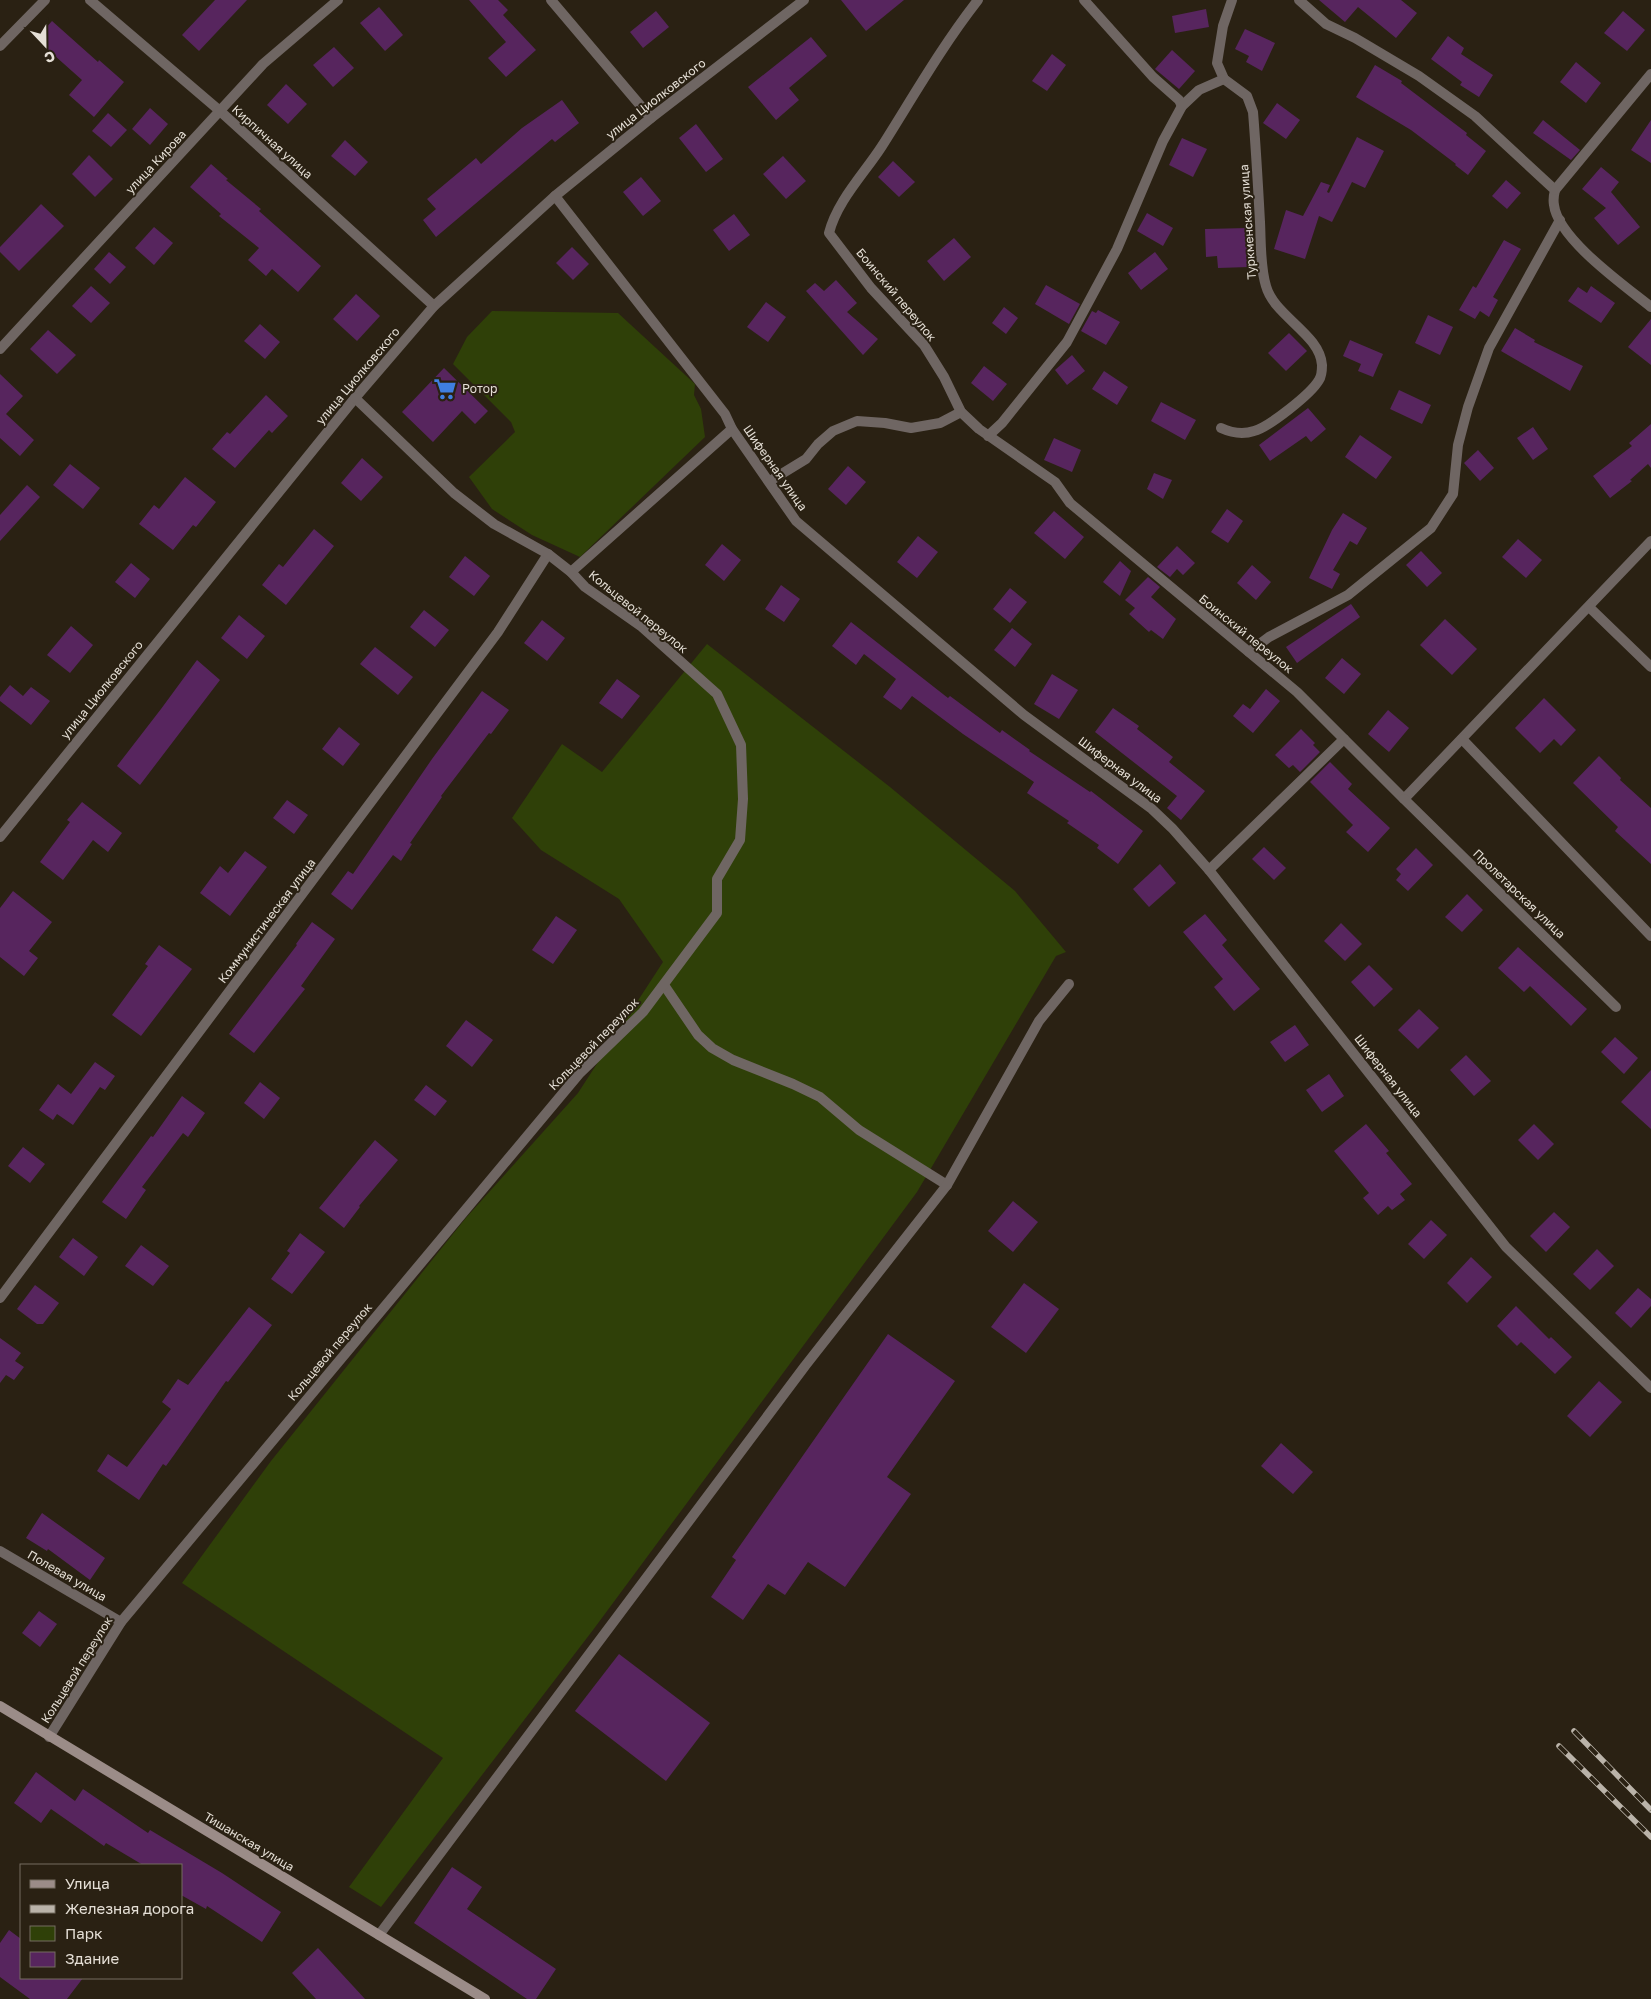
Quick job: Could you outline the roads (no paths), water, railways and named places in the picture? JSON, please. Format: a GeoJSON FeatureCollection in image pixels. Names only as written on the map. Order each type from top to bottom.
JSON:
{"type":"FeatureCollection","features":[{"type":"Feature","properties":{"kind":"main road","name":"Тишанская улица"},"geometry":{"type":"LineString","coordinates":[[0,1706],[485,1999]]}},
{"type":"Feature","properties":{"kind":"street"},"geometry":{"type":"LineString","coordinates":[[0,46],[45,0]]}},
{"type":"Feature","properties":{"kind":"street","name":"Кирпичная улица"},"geometry":{"type":"LineString","coordinates":[[90,0],[220,111],[434,306]]}},
{"type":"Feature","properties":{"kind":"street","name":"улица Кирова"},"geometry":{"type":"LineString","coordinates":[[0,348],[263,64],[338,0]]}},
{"type":"Feature","properties":{"kind":"street"},"geometry":{"type":"LineString","coordinates":[[551,0],[651,118]]}},
{"type":"Feature","properties":{"kind":"street","name":"улица Циолковского"},"geometry":{"type":"LineString","coordinates":[[0,837],[355,398],[434,306],[555,196],[651,118],[804,0]]}},
{"type":"Feature","properties":{"kind":"street","name":"Боинский переулок"},"geometry":{"type":"LineString","coordinates":[[978,0],[916,90],[884,143],[834,216],[830,233],[871,288],[924,345],[944,377],[961,412],[988,436],[1055,482],[1070,503],[1296,692],[1404,799]]}},
{"type":"Feature","properties":{"kind":"street"},"geometry":{"type":"LineString","coordinates":[[1084,0],[1152,77],[1179,100],[1182,106]]}},
{"type":"Feature","properties":{"kind":"street"},"geometry":{"type":"LineString","coordinates":[[988,436],[1002,423],[1067,342],[1116,248],[1163,141],[1182,106],[1199,90],[1224,80],[1218,63],[1223,26],[1232,0]]}},
{"type":"Feature","properties":{"kind":"street"},"geometry":{"type":"LineString","coordinates":[[1299,0],[1326,24],[1355,38],[1419,76],[1475,116],[1555,190]]}},
{"type":"Feature","properties":{"kind":"street"},"geometry":{"type":"LineString","coordinates":[[1651,74],[1555,190],[1554,206],[1568,234],[1579,247],[1651,308]]}},
{"type":"Feature","properties":{"kind":"street","name":"Туркменская улица"},"geometry":{"type":"LineString","coordinates":[[1221,428],[1230,433],[1244,434],[1256,431],[1279,417],[1311,391],[1320,379],[1322,366],[1311,342],[1272,300],[1266,287],[1262,254],[1253,112],[1247,96],[1224,80]]}},
{"type":"Feature","properties":{"kind":"street","name":"Шиферная улица"},"geometry":{"type":"LineString","coordinates":[[555,196],[725,414],[732,429],[796,521],[1024,715],[1152,809],[1183,840],[1209,870],[1506,1247],[1651,1388]]}},
{"type":"Feature","properties":{"kind":"street"},"geometry":{"type":"LineString","coordinates":[[1249,652],[1269,637],[1348,595],[1431,528],[1453,494],[1458,445],[1468,407],[1489,348],[1560,220]]}},
{"type":"Feature","properties":{"kind":"street","name":"Кольцевой переулок"},"geometry":{"type":"LineString","coordinates":[[50,1737],[121,1622],[579,1074],[643,1012],[664,985],[717,913],[717,879],[740,840],[743,799],[741,745],[717,694],[642,627],[585,587],[571,572],[548,554],[494,524],[454,493],[355,398]]}},
{"type":"Feature","properties":{"kind":"street"},"geometry":{"type":"LineString","coordinates":[[770,481],[806,460],[818,444],[833,431],[857,421],[886,423],[911,428],[940,423],[961,412]]}},
{"type":"Feature","properties":{"kind":"street"},"geometry":{"type":"LineString","coordinates":[[571,572],[732,429]]}},
{"type":"Feature","properties":{"kind":"street"},"geometry":{"type":"LineString","coordinates":[[1404,799],[1651,542]]}},
{"type":"Feature","properties":{"kind":"street","name":"Коммунистическая улица"},"geometry":{"type":"LineString","coordinates":[[0,1298],[498,632],[548,554]]}},
{"type":"Feature","properties":{"kind":"street"},"geometry":{"type":"LineString","coordinates":[[1589,607],[1651,667]]}},
{"type":"Feature","properties":{"kind":"street"},"geometry":{"type":"LineString","coordinates":[[1209,870],[1344,739]]}},
{"type":"Feature","properties":{"kind":"street"},"geometry":{"type":"LineString","coordinates":[[1462,739],[1651,936]]}},
{"type":"Feature","properties":{"kind":"street","name":"Пролетарская улица"},"geometry":{"type":"LineString","coordinates":[[1404,799],[1616,1007]]}},
{"type":"Feature","properties":{"kind":"street"},"geometry":{"type":"LineString","coordinates":[[379,1935],[805,1366],[947,1185],[1039,1021],[1069,984]]}},
{"type":"Feature","properties":{"kind":"street"},"geometry":{"type":"LineString","coordinates":[[664,985],[698,1034],[712,1048],[733,1060],[820,1097],[859,1130],[947,1185]]}},
{"type":"Feature","properties":{"kind":"street","name":"Полевая улица"},"geometry":{"type":"LineString","coordinates":[[0,1551],[121,1622]]}},
{"type":"Feature","properties":{"kind":"railway"},"geometry":{"type":"LineString","coordinates":[[1574,1731],[1651,1810]]}},
{"type":"Feature","properties":{"kind":"railway"},"geometry":{"type":"LineString","coordinates":[[1559,1746],[1651,1837]]}},
{"type":"Feature","properties":{"kind":"place","name":"Poтор"},"geometry":{"type":"Point","coordinates":[445,389]}}]}
